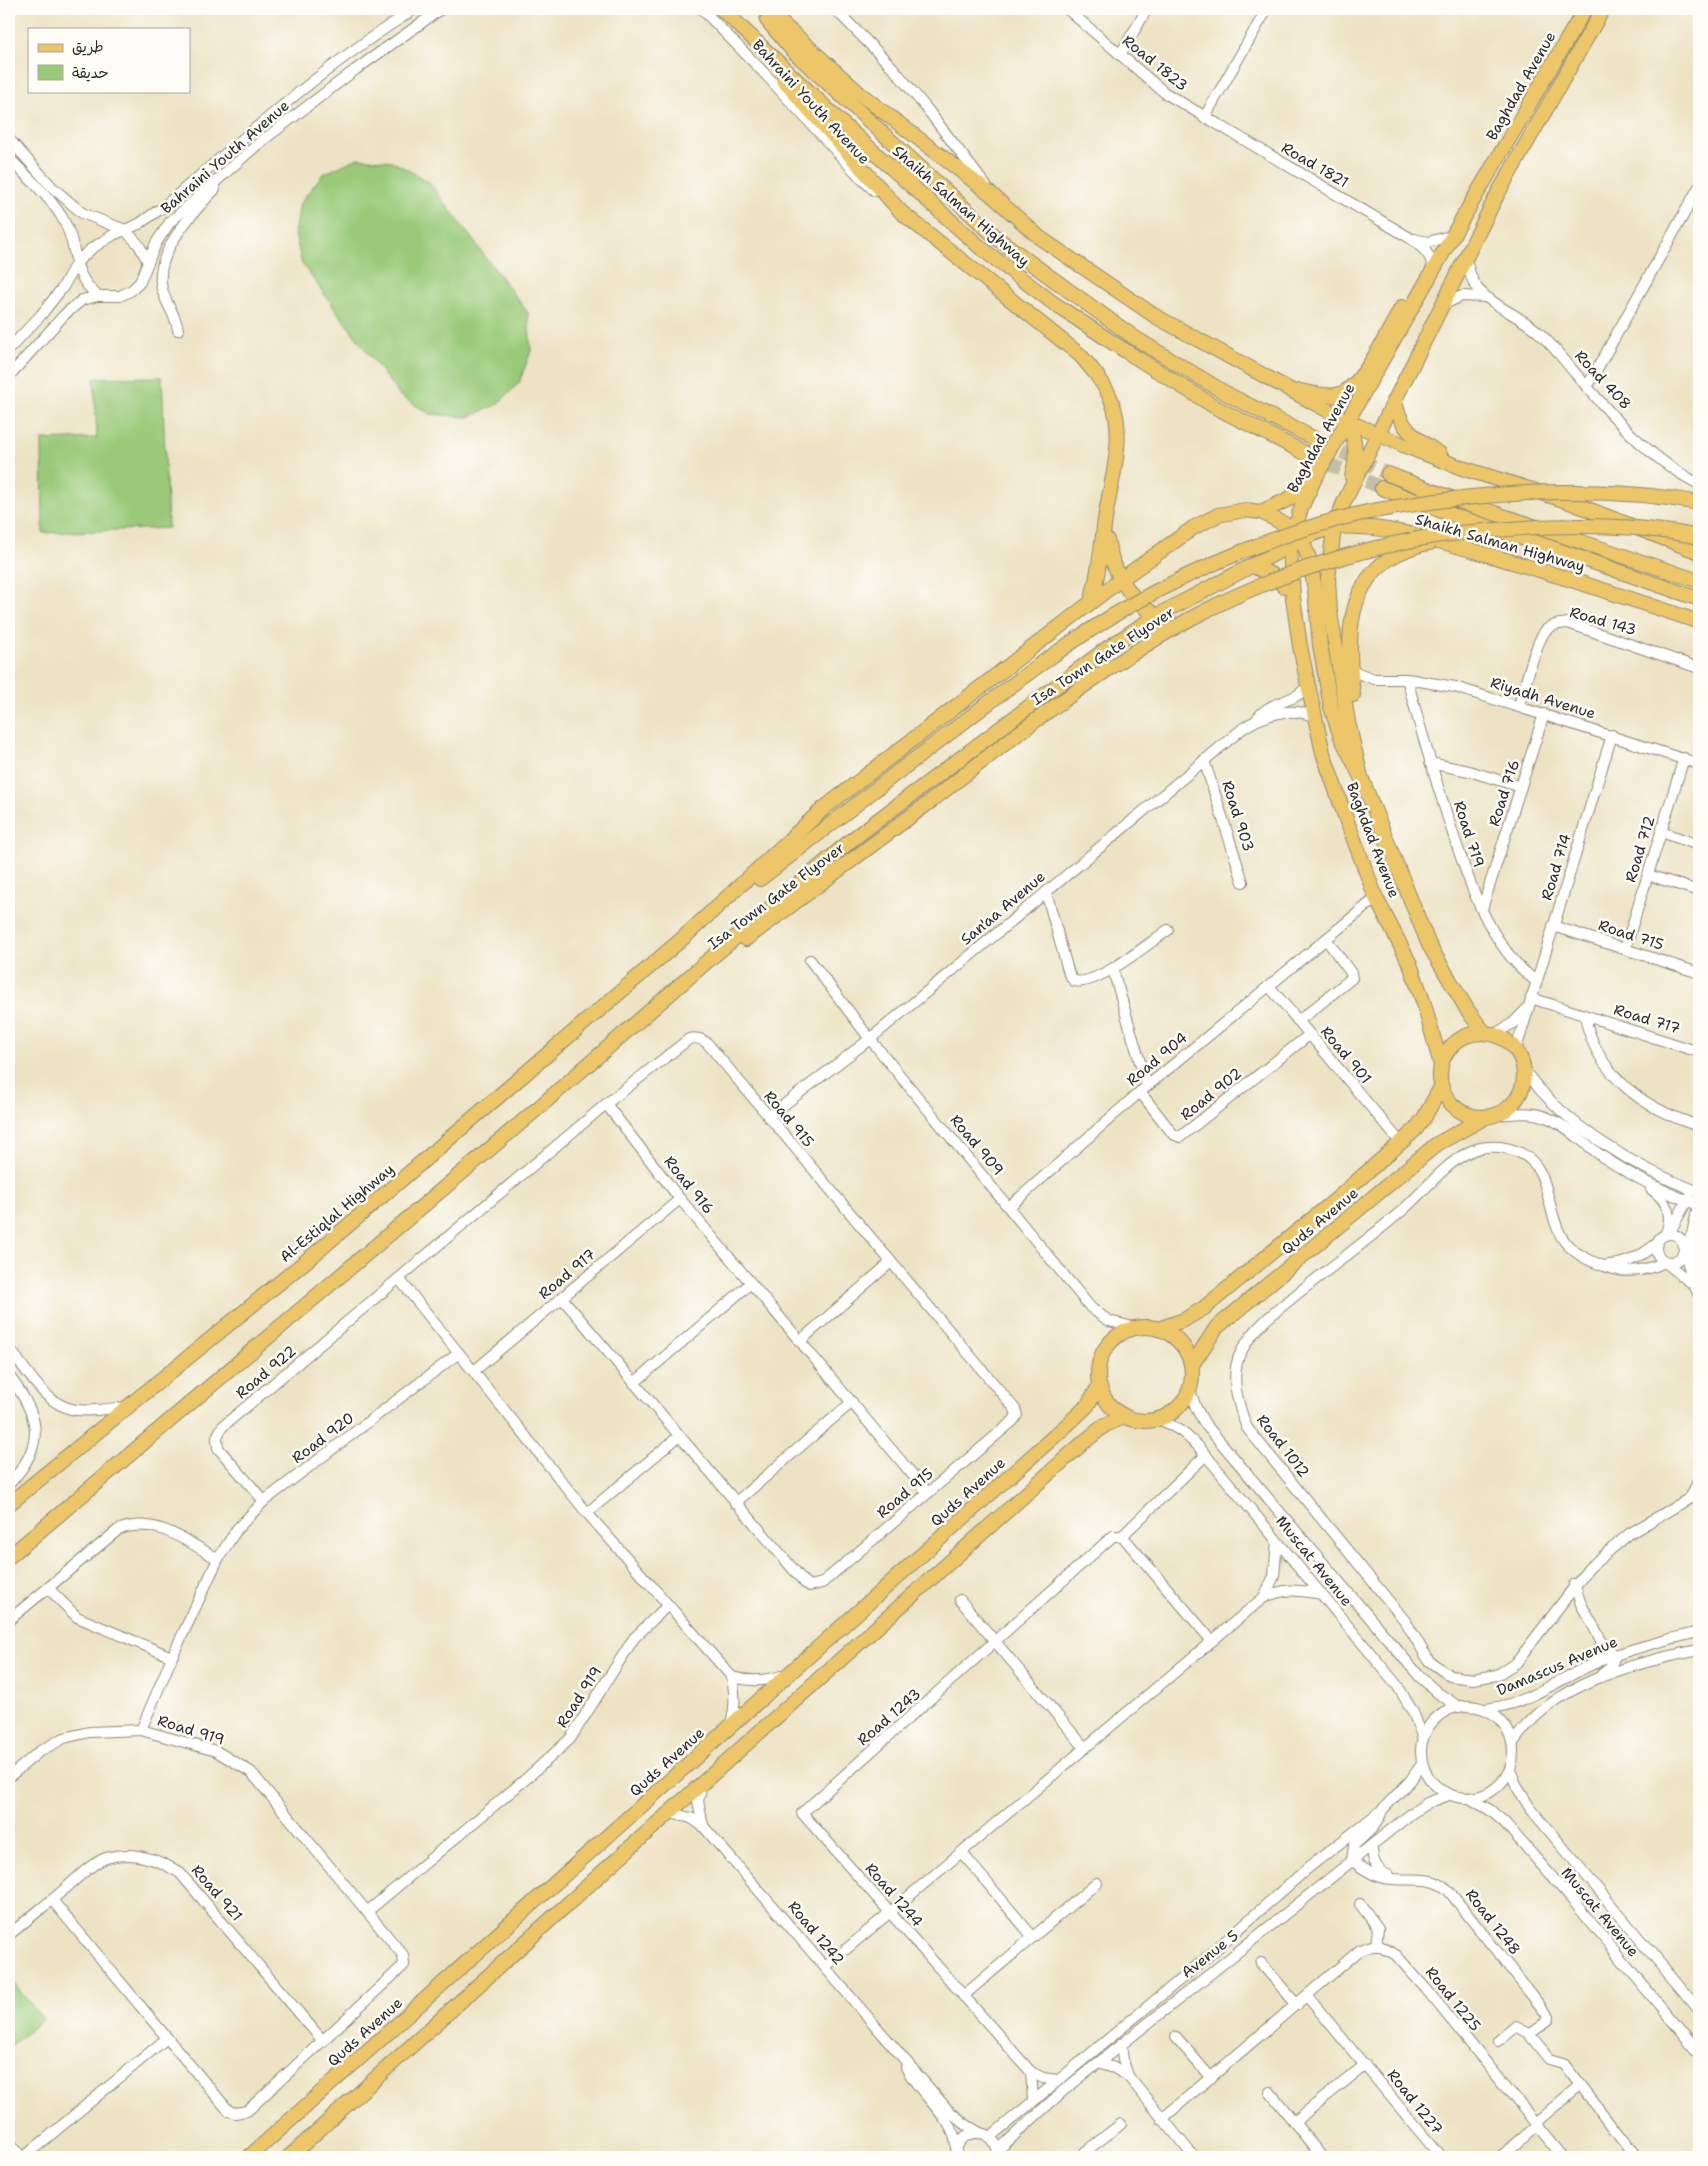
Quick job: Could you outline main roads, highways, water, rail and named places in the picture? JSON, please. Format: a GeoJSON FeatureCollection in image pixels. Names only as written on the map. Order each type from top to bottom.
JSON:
{"type":"FeatureCollection","features":[{"type":"Feature","properties":{"kind":"main road","name":"Shaikh Salman Highway"},"geometry":{"type":"LineString","coordinates":[[722,9],[846,128],[981,248],[1056,305],[1124,350],[1217,408],[1309,456]]}},
{"type":"Feature","properties":{"kind":"main road","name":"Shaikh Salman Highway"},"geometry":{"type":"LineString","coordinates":[[758,9],[793,50],[998,239],[1135,338],[1227,394],[1319,441]]}},
{"type":"Feature","properties":{"kind":"main road"},"geometry":{"type":"LineString","coordinates":[[766,9],[859,93],[992,195],[1040,238],[1147,311],[1355,427],[1462,468],[1567,501],[1699,552]]}},
{"type":"Feature","properties":{"kind":"main road","name":"Baghdad Avenue"},"geometry":{"type":"LineString","coordinates":[[1441,1064],[1424,1004],[1410,964],[1376,898],[1326,762],[1300,646],[1293,598],[1295,538],[1301,508],[1315,478],[1334,444],[1355,427],[1432,273],[1585,9]]}},
{"type":"Feature","properties":{"kind":"main road","name":"Baghdad Avenue"},"geometry":{"type":"LineString","coordinates":[[1489,1033],[1468,1012],[1429,945],[1361,777],[1348,722],[1330,612],[1328,580],[1334,527],[1344,502],[1497,196],[1603,9]]}},
{"type":"Feature","properties":{"kind":"main road"},"geometry":{"type":"LineString","coordinates":[[750,37],[778,74],[901,212],[1080,355],[1101,380],[1113,404],[1116,424],[1116,457],[1104,527],[1100,565],[1091,602]]}},
{"type":"Feature","properties":{"kind":"main road"},"geometry":{"type":"LineString","coordinates":[[1284,388],[1331,396],[1353,388],[1362,376],[1418,280],[1432,273]]}},
{"type":"Feature","properties":{"kind":"main road"},"geometry":{"type":"LineString","coordinates":[[1395,402],[1400,420],[1408,432],[1462,468]]}},
{"type":"Feature","properties":{"kind":"main road"},"geometry":{"type":"LineString","coordinates":[[1344,502],[1355,461],[1355,427]]}},
{"type":"Feature","properties":{"kind":"main road","name":"Shaikh Salman Highway"},"geometry":{"type":"LineString","coordinates":[[1388,474],[1467,504],[1699,581]]}},
{"type":"Feature","properties":{"kind":"main road"},"geometry":{"type":"LineString","coordinates":[[1261,512],[1289,499],[1315,478]]}},
{"type":"Feature","properties":{"kind":"main road","name":"Shaikh Salman Highway"},"geometry":{"type":"LineString","coordinates":[[1382,488],[1460,518],[1699,599]]}},
{"type":"Feature","properties":{"kind":"main road","name":"Isa Town Gate Flyover"},"geometry":{"type":"LineString","coordinates":[[682,940],[899,771],[1076,641],[1132,605],[1221,561],[1318,525],[1359,514],[1482,496],[1528,492],[1611,492],[1669,498],[1699,504]]}},
{"type":"Feature","properties":{"kind":"main road"},"geometry":{"type":"LineString","coordinates":[[682,940],[824,808],[939,718],[1021,659],[1120,580],[1193,528],[1218,515],[1244,510],[1261,512],[1282,521],[1310,560],[1320,645],[1331,707],[1341,738],[1361,777]]}},
{"type":"Feature","properties":{"kind":"main road","name":"Isa Town Gate Flyover"},"geometry":{"type":"LineString","coordinates":[[640,1019],[931,801],[1034,721],[1141,648],[1200,614],[1251,590],[1304,570],[1435,536],[1523,528],[1575,526],[1643,529],[1699,537]]}},
{"type":"Feature","properties":{"kind":"main road"},"geometry":{"type":"LineString","coordinates":[[1104,527],[1109,551],[1120,580],[1136,601],[1156,616]]}},
{"type":"Feature","properties":{"kind":"main road","name":"Shaikh Salman Highway"},"geometry":{"type":"LineString","coordinates":[[640,1019],[854,838],[1057,684],[1156,616],[1253,566],[1295,538],[1334,527],[1375,529],[1449,543],[1539,569],[1699,622]]}},
{"type":"Feature","properties":{"kind":"main road"},"geometry":{"type":"LineString","coordinates":[[1361,777],[1350,670],[1354,608],[1367,578],[1386,560],[1407,549],[1426,544],[1449,543]]}},
{"type":"Feature","properties":{"kind":"main road"},"geometry":{"type":"LineString","coordinates":[[1253,566],[1276,578],[1293,598]]}},
{"type":"Feature","properties":{"kind":"main road","name":"Al-Estiqlal Highway"},"geometry":{"type":"LineString","coordinates":[[9,1504],[317,1252],[682,940]]}},
{"type":"Feature","properties":{"kind":"main road"},"geometry":{"type":"LineString","coordinates":[[9,1557],[537,1109],[640,1019]]}},
{"type":"Feature","properties":{"kind":"main road"},"geometry":{"type":"LineString","coordinates":[[1489,1033],[1503,1038],[1516,1049],[1524,1070],[1521,1092],[1506,1110],[1490,1116],[1473,1117],[1453,1106],[1441,1087],[1439,1076],[1441,1064],[1446,1051],[1456,1041],[1469,1034],[1489,1033]]}},
{"type":"Feature","properties":{"kind":"main road","name":"Quds Avenue"},"geometry":{"type":"LineString","coordinates":[[1158,1328],[1184,1320],[1204,1308],[1401,1144],[1424,1118],[1441,1087]]}},
{"type":"Feature","properties":{"kind":"main road","name":"Quds Avenue"},"geometry":{"type":"LineString","coordinates":[[1192,1365],[1216,1328],[1437,1144],[1490,1116]]}},
{"type":"Feature","properties":{"kind":"main road"},"geometry":{"type":"LineString","coordinates":[[1137,1328],[1158,1328],[1176,1338],[1183,1346],[1192,1365],[1190,1390],[1178,1408],[1160,1419],[1142,1422],[1124,1417],[1113,1409],[1104,1398],[1099,1386],[1100,1360],[1106,1348],[1114,1339],[1125,1332],[1137,1328]]}},
{"type":"Feature","properties":{"kind":"main road","name":"Quds Avenue"},"geometry":{"type":"LineString","coordinates":[[249,2157],[1068,1424],[1086,1406],[1099,1386]]}},
{"type":"Feature","properties":{"kind":"main road"},"geometry":{"type":"LineString","coordinates":[[289,2157],[1084,1442],[1105,1425],[1124,1417]]}},
{"type":"Feature","properties":{"kind":"tunnel"},"geometry":{"type":"LineString","coordinates":[[1323,443],[1388,474]]}},
{"type":"Feature","properties":{"kind":"tunnel"},"geometry":{"type":"LineString","coordinates":[[1309,455],[1382,488]]}}]}
